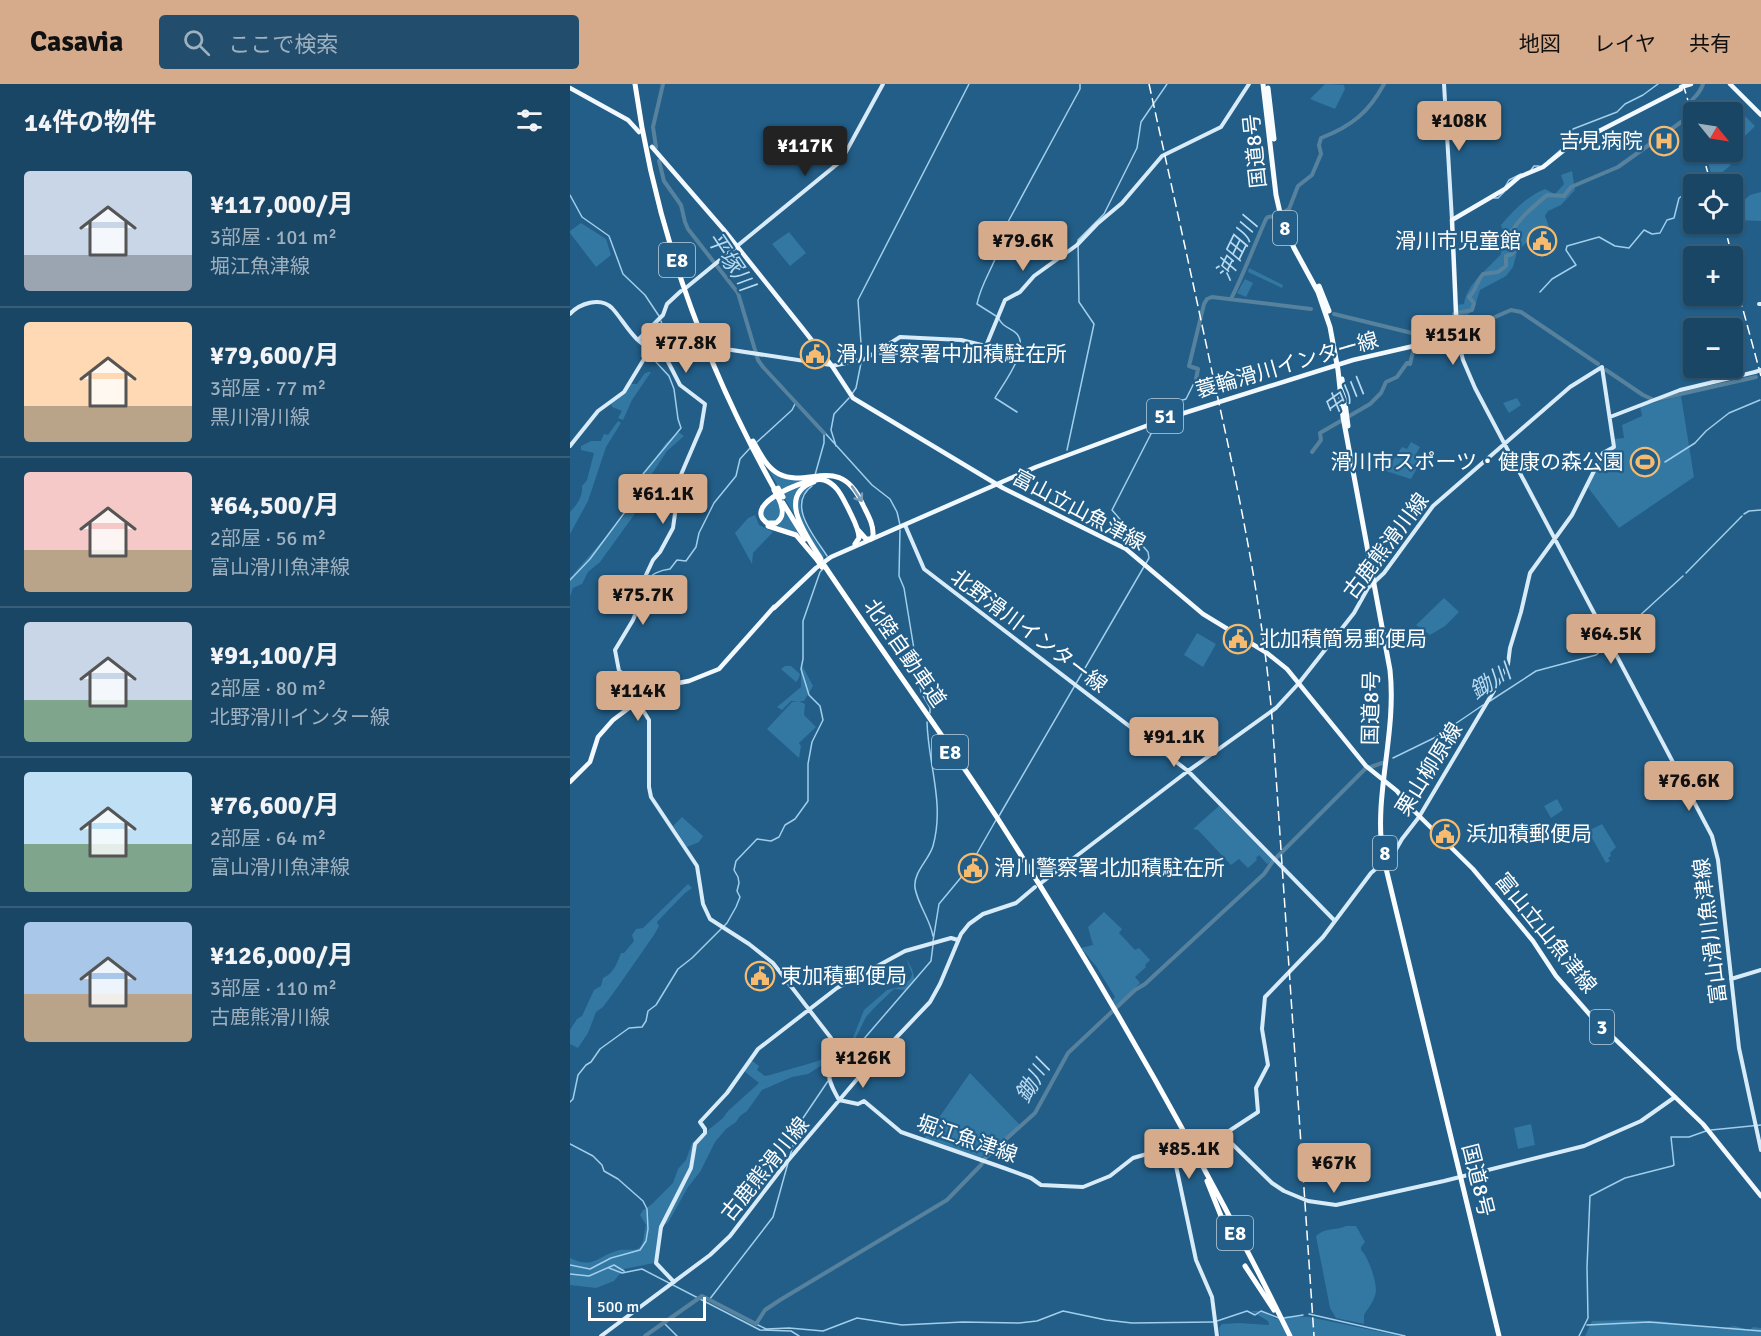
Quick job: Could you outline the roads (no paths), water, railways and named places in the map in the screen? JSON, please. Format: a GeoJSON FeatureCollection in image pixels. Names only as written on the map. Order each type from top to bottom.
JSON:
{"type":"FeatureCollection","features":[{"type":"Feature","properties":{"kind":"highway","name":"E8"},"geometry":{"type":"LineString","coordinates":[[636,84],[652,168],[677,260],[710,351],[776,489]]}},
{"type":"Feature","properties":{"kind":"highway","name":"E8"},"geometry":{"type":"LineString","coordinates":[[636,84],[654,186],[680,278],[714,369],[776,489]]}},
{"type":"Feature","properties":{"kind":"highway","name":"国道8号"},"geometry":{"type":"LineString","coordinates":[[1265,84],[1284,213],[1298,247],[1327,303],[1351,448],[1390,656],[1394,691],[1393,724],[1385,782],[1383,827],[1385,862],[1500,1336]]}},
{"type":"Feature","properties":{"kind":"highway"},"geometry":{"type":"LineString","coordinates":[[745,427],[763,458],[776,472],[791,477],[829,476],[841,479],[853,488],[859,495],[872,525],[872,537],[858,530]]}},
{"type":"Feature","properties":{"kind":"highway"},"geometry":{"type":"LineString","coordinates":[[819,560],[798,536],[787,530],[766,525],[761,520],[759,512],[764,502],[782,490],[808,478],[829,476]]}},
{"type":"Feature","properties":{"kind":"highway"},"geometry":{"type":"LineString","coordinates":[[781,498],[782,518],[776,523],[766,522],[761,515],[763,506],[771,500],[808,480],[820,479],[830,483],[838,489],[858,530],[859,538],[855,544]]}},
{"type":"Feature","properties":{"kind":"highway"},"geometry":{"type":"LineString","coordinates":[[819,560],[799,521],[795,508],[796,500],[803,488],[814,482],[828,483],[838,489]]}},
{"type":"Feature","properties":{"kind":"highway","name":"北陸自動車道"},"geometry":{"type":"LineString","coordinates":[[776,489],[823,568],[959,760],[1081,955],[1161,1092],[1288,1336]]}},
{"type":"Feature","properties":{"kind":"highway","name":"北陸自動車道"},"geometry":{"type":"LineString","coordinates":[[1161,1092],[1288,1336]]}},
{"type":"Feature","properties":{"kind":"highway"},"geometry":{"type":"LineString","coordinates":[[1197,1161],[1225,1226]]}},
{"type":"Feature","properties":{"kind":"highway"},"geometry":{"type":"LineString","coordinates":[[1245,1266],[1273,1305]]}},
{"type":"Feature","properties":{"kind":"main road"},"geometry":{"type":"LineString","coordinates":[[687,287],[843,159],[883,84]]}},
{"type":"Feature","properties":{"kind":"main road"},"geometry":{"type":"LineString","coordinates":[[712,347],[831,365],[862,360],[900,337],[961,340],[986,346],[1005,300],[1020,292],[1034,276],[1077,245],[1122,203],[1162,156],[1221,127],[1248,84]]}},
{"type":"Feature","properties":{"kind":"main road"},"geometry":{"type":"LineString","coordinates":[[1444,84],[1457,335]]}},
{"type":"Feature","properties":{"kind":"main road"},"geometry":{"type":"LineString","coordinates":[[1452,220],[1505,189],[1519,177],[1542,167],[1568,147],[1681,87],[1691,84]]}},
{"type":"Feature","properties":{"kind":"main road"},"geometry":{"type":"LineString","coordinates":[[1730,84],[1761,115]]}},
{"type":"Feature","properties":{"kind":"main road"},"geometry":{"type":"LineString","coordinates":[[570,88],[628,120],[639,132]]}},
{"type":"Feature","properties":{"kind":"main road","name":"富山立山魚津線"},"geometry":{"type":"LineString","coordinates":[[652,147],[737,246],[831,365],[848,393],[857,402],[995,484],[1132,553],[1203,614],[1267,653],[1299,683],[1366,766],[1397,791],[1419,817],[1473,869],[1533,941],[1559,980],[1591,1016],[1712,1134],[1761,1196]]}},
{"type":"Feature","properties":{"kind":"main road"},"geometry":{"type":"LineString","coordinates":[[639,339],[661,318],[667,304],[681,291]]}},
{"type":"Feature","properties":{"kind":"main road"},"geometry":{"type":"LineString","coordinates":[[570,314],[584,303],[605,304],[611,307],[630,334],[658,350],[681,385],[705,404],[704,418],[681,470],[674,527],[645,577],[643,594],[633,620],[615,650],[617,669],[636,683],[638,702],[649,720],[651,797],[697,866],[707,915],[772,963],[810,1009],[834,1043],[835,1050],[829,1076],[839,1100]]}},
{"type":"Feature","properties":{"kind":"main road","name":"蓑輪滑川インター線"},"geometry":{"type":"LineString","coordinates":[[570,782],[590,762],[601,733],[613,720],[657,687],[693,680],[719,669],[814,566],[830,555],[1036,467],[1197,407],[1338,363],[1457,335]]}},
{"type":"Feature","properties":{"kind":"main road","name":"富山滑川魚津線"},"geometry":{"type":"LineString","coordinates":[[1457,335],[1466,369],[1709,826],[1718,860],[1740,1053],[1761,1150]]}},
{"type":"Feature","properties":{"kind":"main road"},"geometry":{"type":"LineString","coordinates":[[570,446],[594,415],[624,392],[644,359],[658,350],[702,346]]}},
{"type":"Feature","properties":{"kind":"main road","name":"古鹿熊滑川線"},"geometry":{"type":"LineString","coordinates":[[1041,883],[1188,771],[1269,714],[1299,683],[1358,608],[1365,592],[1384,573],[1433,506],[1570,387],[1602,367],[1610,417]]}},
{"type":"Feature","properties":{"kind":"main road"},"geometry":{"type":"LineString","coordinates":[[1610,417],[1680,390],[1761,370]]}},
{"type":"Feature","properties":{"kind":"main road","name":"栗山柳原線"},"geometry":{"type":"LineString","coordinates":[[1222,1134],[1258,1112],[1256,1088],[1268,1065],[1262,1029],[1265,997],[1316,944],[1367,878],[1394,853],[1419,817],[1507,666],[1528,578],[1572,515],[1603,453],[1614,447],[1610,417]]}},
{"type":"Feature","properties":{"kind":"main road","name":"蓑輪滑川インター線"},"geometry":{"type":"LineString","coordinates":[[774,608],[824,562],[872,537],[905,525],[995,484]]}},
{"type":"Feature","properties":{"kind":"main road","name":"北野滑川インター線"},"geometry":{"type":"LineString","coordinates":[[905,525],[924,569],[1188,771],[1335,921]]}},
{"type":"Feature","properties":{"kind":"main road","name":"古鹿熊滑川線"},"geometry":{"type":"LineString","coordinates":[[601,1336],[710,1255],[730,1236],[786,1163],[839,1100],[880,1053],[930,1002],[964,929],[977,917],[1016,903],[1035,887]]}},
{"type":"Feature","properties":{"kind":"main road"},"geometry":{"type":"LineString","coordinates":[[674,1282],[656,1263],[661,1227],[691,1168],[695,1144],[705,1133],[700,1122],[727,1093],[758,1049],[846,982],[903,951],[951,938],[958,940]]}},
{"type":"Feature","properties":{"kind":"main road"},"geometry":{"type":"LineString","coordinates":[[1731,979],[1761,970]]}},
{"type":"Feature","properties":{"kind":"main road"},"geometry":{"type":"LineString","coordinates":[[1192,1141],[1222,1134],[1279,1188],[1297,1198],[1320,1204],[1336,1205],[1461,1177],[1589,1144],[1641,1121],[1675,1098]]}},
{"type":"Feature","properties":{"kind":"main road","name":"堀江魚津線"},"geometry":{"type":"LineString","coordinates":[[839,1100],[858,1104],[864,1101],[901,1132],[1031,1178],[1041,1185],[1083,1187],[1115,1172],[1133,1158],[1182,1144]]}},
{"type":"Feature","properties":{"kind":"main road"},"geometry":{"type":"LineString","coordinates":[[1172,1147],[1196,1260],[1212,1297],[1217,1336]]}},
{"type":"Feature","properties":{"kind":"waterway","name":"平塚川"},"geometry":{"type":"LineString","coordinates":[[656,147],[653,127],[663,84]]}},
{"type":"Feature","properties":{"kind":"waterway"},"geometry":{"type":"LineString","coordinates":[[852,394],[856,388],[862,358],[858,300],[969,84]]}},
{"type":"Feature","properties":{"kind":"waterway"},"geometry":{"type":"LineString","coordinates":[[996,316],[977,304],[979,295],[998,252],[1002,233],[1080,89],[1080,84]]}},
{"type":"Feature","properties":{"kind":"waterway"},"geometry":{"type":"LineString","coordinates":[[1067,450],[1094,324],[1079,302],[1078,240],[1104,214],[1137,148],[1141,122],[1167,84]]}},
{"type":"Feature","properties":{"kind":"waterway","name":"沖田川"},"geometry":{"type":"LineString","coordinates":[[1231,299],[1266,219],[1278,216],[1289,209],[1298,186],[1312,175],[1321,154],[1319,145],[1321,138],[1351,123],[1372,103],[1384,84]]}},
{"type":"Feature","properties":{"kind":"waterway"},"geometry":{"type":"LineString","coordinates":[[1548,161],[1565,146],[1573,129],[1617,112],[1625,104],[1658,84]]}},
{"type":"Feature","properties":{"kind":"waterway","name":"中川"},"geometry":{"type":"LineString","coordinates":[[1312,452],[1321,440],[1320,433],[1370,404],[1381,393],[1386,382],[1397,377],[1407,363],[1410,364],[1416,340],[1424,339],[1426,333],[1451,327],[1454,314],[1472,310],[1474,303],[1469,297],[1483,274],[1498,272],[1506,266],[1506,256],[1512,254],[1515,249],[1510,234],[1527,213],[1547,195],[1564,196],[1571,187],[1618,167],[1684,120],[1688,105],[1703,84]]}},
{"type":"Feature","properties":{"kind":"waterway","name":"平塚川"},"geometry":{"type":"LineString","coordinates":[[659,161],[664,181],[681,205],[688,229],[738,293],[758,360],[824,433]]}},
{"type":"Feature","properties":{"kind":"waterway"},"geometry":{"type":"LineString","coordinates":[[1531,170],[1534,166],[1539,166]]}},
{"type":"Feature","properties":{"kind":"waterway"},"geometry":{"type":"LineString","coordinates":[[1505,187],[1509,180],[1521,174]]}},
{"type":"Feature","properties":{"kind":"waterway"},"geometry":{"type":"LineString","coordinates":[[1494,198],[1498,198],[1504,192]]}},
{"type":"Feature","properties":{"kind":"waterway"},"geometry":{"type":"LineString","coordinates":[[570,195],[582,217],[609,236],[623,274],[645,295],[659,316]]}},
{"type":"Feature","properties":{"kind":"waterway"},"geometry":{"type":"LineString","coordinates":[[1540,292],[1552,279],[1576,265],[1566,250],[1567,246],[1599,237],[1615,246],[1629,248],[1644,230],[1652,234],[1660,233],[1667,220],[1674,218],[1679,198],[1683,195]]}},
{"type":"Feature","properties":{"kind":"waterway","name":"沖田川"},"geometry":{"type":"LineString","coordinates":[[1196,379],[1198,369],[1189,366],[1207,299],[1212,297],[1311,309]]}},
{"type":"Feature","properties":{"kind":"waterway"},"geometry":{"type":"LineString","coordinates":[[1454,335],[1511,310],[1521,312],[1598,364]]}},
{"type":"Feature","properties":{"kind":"waterway"},"geometry":{"type":"LineString","coordinates":[[1334,314],[1442,339]]}},
{"type":"Feature","properties":{"kind":"waterway"},"geometry":{"type":"LineString","coordinates":[[999,319],[1017,334],[1020,349],[1014,367],[995,398],[1017,412]]}},
{"type":"Feature","properties":{"kind":"waterway"},"geometry":{"type":"LineString","coordinates":[[570,580],[590,559],[628,508],[643,474],[681,428],[674,389],[669,376],[656,362],[657,341],[663,327],[661,321]]}},
{"type":"Feature","properties":{"kind":"waterway"},"geometry":{"type":"LineString","coordinates":[[1606,370],[1654,400],[1756,377]]}},
{"type":"Feature","properties":{"kind":"waterway"},"geometry":{"type":"LineString","coordinates":[[1159,420],[1162,414],[1170,410],[1176,402],[1186,399],[1196,379]]}},
{"type":"Feature","properties":{"kind":"waterway"},"geometry":{"type":"LineString","coordinates":[[836,446],[831,430],[834,414],[849,398]]}},
{"type":"Feature","properties":{"kind":"waterway"},"geometry":{"type":"LineString","coordinates":[[1665,462],[1695,443],[1729,413],[1760,400]]}},
{"type":"Feature","properties":{"kind":"waterway"},"geometry":{"type":"LineString","coordinates":[[757,442],[792,410],[796,402]]}},
{"type":"Feature","properties":{"kind":"waterway"},"geometry":{"type":"LineString","coordinates":[[999,816],[1149,558],[1148,552],[1112,510],[1156,424]]}},
{"type":"Feature","properties":{"kind":"waterway"},"geometry":{"type":"LineString","coordinates":[[815,475],[824,443],[824,433]]}},
{"type":"Feature","properties":{"kind":"waterway"},"geometry":{"type":"LineString","coordinates":[[825,433],[872,485],[890,499],[897,512],[900,525]]}},
{"type":"Feature","properties":{"kind":"waterway"},"geometry":{"type":"LineString","coordinates":[[646,582],[656,573],[670,569],[677,560],[686,561],[696,547],[699,533],[714,503],[736,476],[740,459],[751,447]]}},
{"type":"Feature","properties":{"kind":"waterway"},"geometry":{"type":"LineString","coordinates":[[812,486],[805,494],[802,511],[810,531],[827,556]]}},
{"type":"Feature","properties":{"kind":"waterway","name":"鋤川"},"geometry":{"type":"LineString","coordinates":[[1744,514],[1761,510]]}},
{"type":"Feature","properties":{"kind":"waterway","name":"鋤川"},"geometry":{"type":"LineString","coordinates":[[1686,573],[1742,516]]}},
{"type":"Feature","properties":{"kind":"waterway"},"geometry":{"type":"LineString","coordinates":[[900,530],[899,576],[904,588],[921,692],[930,708],[930,713]]}},
{"type":"Feature","properties":{"kind":"waterway"},"geometry":{"type":"LineString","coordinates":[[570,1102],[573,1099],[578,1075],[600,1049],[629,1028],[642,1027],[648,1011],[656,1005],[678,969],[727,923],[740,897],[737,891],[738,877],[734,870],[736,861],[757,839],[771,841],[779,837],[785,825],[795,819],[808,801],[808,764],[812,742],[823,720],[820,706],[809,695],[801,669],[803,621],[823,569]]}},
{"type":"Feature","properties":{"kind":"waterway","name":"鋤川"},"geometry":{"type":"LineString","coordinates":[[1612,641],[1683,576]]}},
{"type":"Feature","properties":{"kind":"waterway"},"geometry":{"type":"LineString","coordinates":[[613,613],[643,589]]}},
{"type":"Feature","properties":{"kind":"waterway","name":"鋤川"},"geometry":{"type":"LineString","coordinates":[[1490,701],[1536,671],[1596,655],[1608,645]]}},
{"type":"Feature","properties":{"kind":"waterway","name":"鋤川"},"geometry":{"type":"LineString","coordinates":[[1393,758],[1436,737],[1483,705]]}},
{"type":"Feature","properties":{"kind":"waterway"},"geometry":{"type":"LineString","coordinates":[[927,722],[937,799],[936,830],[931,851],[916,877],[915,888],[933,936]]}},
{"type":"Feature","properties":{"kind":"waterway","name":"鋤川"},"geometry":{"type":"LineString","coordinates":[[645,1336],[702,1296],[756,1324],[765,1310],[780,1300],[947,1200],[985,1158],[1035,1113],[1068,1053],[1264,874],[1273,861],[1365,769],[1382,763]]}},
{"type":"Feature","properties":{"kind":"waterway"},"geometry":{"type":"LineString","coordinates":[[933,941],[939,904],[968,869],[996,820]]}},
{"type":"Feature","properties":{"kind":"waterway"},"geometry":{"type":"LineString","coordinates":[[831,1077],[931,961],[933,945]]}},
{"type":"Feature","properties":{"kind":"waterway"},"geometry":{"type":"LineString","coordinates":[[790,1156],[799,1124],[828,1081]]}},
{"type":"Feature","properties":{"kind":"waterway"},"geometry":{"type":"LineString","coordinates":[[1711,1130],[1761,1125]]}},
{"type":"Feature","properties":{"kind":"waterway"},"geometry":{"type":"LineString","coordinates":[[1579,1336],[1588,1318],[1587,1267],[1590,1196],[1625,1178],[1674,1165],[1671,1137],[1689,1137],[1706,1131]]}},
{"type":"Feature","properties":{"kind":"waterway"},"geometry":{"type":"LineString","coordinates":[[570,1144],[593,1156],[602,1165],[604,1171],[618,1179],[643,1201],[647,1209],[648,1229],[646,1241],[640,1250],[611,1258],[590,1269],[570,1265]]}},
{"type":"Feature","properties":{"kind":"waterway"},"geometry":{"type":"LineString","coordinates":[[709,1300],[773,1217],[788,1163]]}},
{"type":"Feature","properties":{"kind":"waterway"},"geometry":{"type":"LineString","coordinates":[[570,1274],[589,1276],[614,1265],[624,1271]]}},
{"type":"Feature","properties":{"kind":"waterway","name":"鋤川"},"geometry":{"type":"LineString","coordinates":[[609,1268],[622,1273],[642,1269],[760,1330],[791,1331],[799,1336]]}},
{"type":"Feature","properties":{"kind":"waterway"},"geometry":{"type":"LineString","coordinates":[[756,1324],[766,1329],[789,1328],[823,1331],[857,1318],[902,1325],[963,1322],[1019,1323],[1037,1321],[1063,1311],[1132,1323],[1213,1322]]}},
{"type":"Feature","properties":{"kind":"waterway"},"geometry":{"type":"LineString","coordinates":[[1217,1321],[1247,1311],[1255,1315],[1261,1311],[1279,1318]]}},
{"type":"Feature","properties":{"kind":"waterway"},"geometry":{"type":"LineString","coordinates":[[1309,1314],[1405,1336]]}},
{"type":"Feature","properties":{"kind":"waterway"},"geometry":{"type":"LineString","coordinates":[[1284,1318],[1303,1315]]}},
{"type":"Feature","properties":{"kind":"waterway"},"geometry":{"type":"LineString","coordinates":[[663,1322],[677,1336]]}},
{"type":"Feature","properties":{"kind":"waterway"},"geometry":{"type":"LineString","coordinates":[[1587,1325],[1649,1322],[1761,1331]]}},
{"type":"Feature","properties":{"kind":"railway"},"geometry":{"type":"LineString","coordinates":[[1149,84],[1249,548],[1268,674],[1314,1336]]}},
{"type":"Feature","properties":{"kind":"railway"},"geometry":{"type":"LineString","coordinates":[[1683,84],[1688,102]]}},
{"type":"Feature","properties":{"kind":"railway"},"geometry":{"type":"LineString","coordinates":[[1705,162],[1708,174]]}},
{"type":"Feature","properties":{"kind":"railway"},"geometry":{"type":"LineString","coordinates":[[1726,234],[1730,246]]}},
{"type":"Feature","properties":{"kind":"railway"},"geometry":{"type":"LineString","coordinates":[[1742,306],[1761,376]]}},
{"type":"Feature","properties":{"kind":"place","name":"吉見病院"},"geometry":{"type":"Point","coordinates":[1664,141]}},
{"type":"Feature","properties":{"kind":"place","name":"滑川市児童館"},"geometry":{"type":"Point","coordinates":[1542,241]}},
{"type":"Feature","properties":{"kind":"place","name":"滑川警察署中加積駐在所"},"geometry":{"type":"Point","coordinates":[815,354]}},
{"type":"Feature","properties":{"kind":"place","name":"滑川市スポーツ・健康の森公園"},"geometry":{"type":"Point","coordinates":[1645,462]}},
{"type":"Feature","properties":{"kind":"place","name":"北加積簡易郵便局"},"geometry":{"type":"Point","coordinates":[1238,639]}},
{"type":"Feature","properties":{"kind":"place","name":"浜加積郵便局"},"geometry":{"type":"Point","coordinates":[1445,834]}},
{"type":"Feature","properties":{"kind":"place","name":"滑川警察署北加積駐在所"},"geometry":{"type":"Point","coordinates":[973,868]}},
{"type":"Feature","properties":{"kind":"place","name":"東加積郵便局"},"geometry":{"type":"Point","coordinates":[760,976]}}]}
